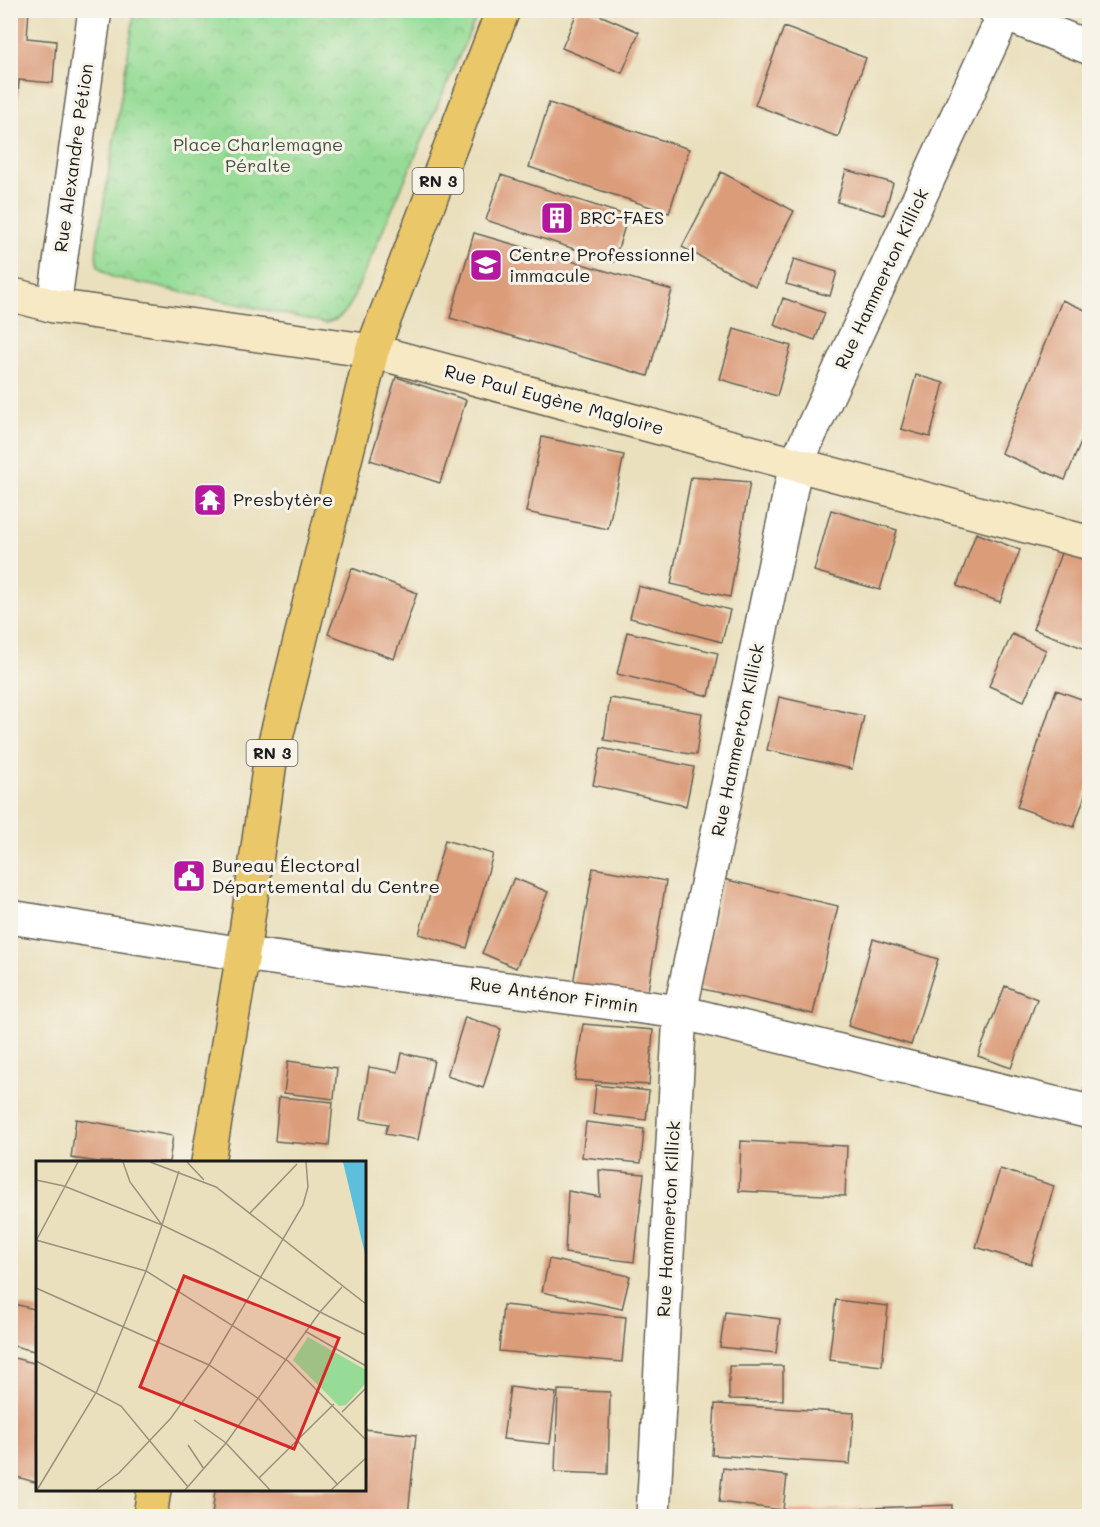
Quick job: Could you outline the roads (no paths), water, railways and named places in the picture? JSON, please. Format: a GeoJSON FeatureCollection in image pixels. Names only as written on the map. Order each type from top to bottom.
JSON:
{"type":"FeatureCollection","features":[{"type":"Feature","properties":{"kind":"main road","name":"RN 3"},"geometry":{"type":"LineString","coordinates":[[208,1161],[243,954],[270,762],[372,351],[503,10]]}},
{"type":"Feature","properties":{"kind":"main road","name":"Rue Paul Eugène Magloire"},"geometry":{"type":"LineString","coordinates":[[10,294],[54,306],[372,351],[1089,543]]}},
{"type":"Feature","properties":{"kind":"main road"},"geometry":{"type":"LineString","coordinates":[[150,1516],[154,1491]]}},
{"type":"Feature","properties":{"kind":"street","name":"Rue Alexandre Pétion"},"geometry":{"type":"LineString","coordinates":[[54,306],[95,10]]}},
{"type":"Feature","properties":{"kind":"street"},"geometry":{"type":"LineString","coordinates":[[1003,12],[1089,48]]}},
{"type":"Feature","properties":{"kind":"street","name":"Rue Hammerton Killick"},"geometry":{"type":"LineString","coordinates":[[653,1516],[680,1012],[796,464],[1003,12]]}},
{"type":"Feature","properties":{"kind":"street","name":"Rue Anténor Firmin"},"geometry":{"type":"LineString","coordinates":[[10,917],[243,954],[680,1012],[1089,1112]]}},
{"type":"Feature","properties":{"kind":"place","name":"BRC-FAES"},"geometry":{"type":"Point","coordinates":[557,218]}},
{"type":"Feature","properties":{"kind":"place","name":"Centre Professionnel immacule"},"geometry":{"type":"Point","coordinates":[486,265]}},
{"type":"Feature","properties":{"kind":"place","name":"Presbytère"},"geometry":{"type":"Point","coordinates":[210,500]}},
{"type":"Feature","properties":{"kind":"place","name":"Bureau Électoral Départemental du Centre"},"geometry":{"type":"Point","coordinates":[189,876]}},
{"type":"Feature","properties":{"kind":"park label","name":"Place Charlemagne Péralte"},"geometry":{"type":"Point","coordinates":[258,155]}}]}
